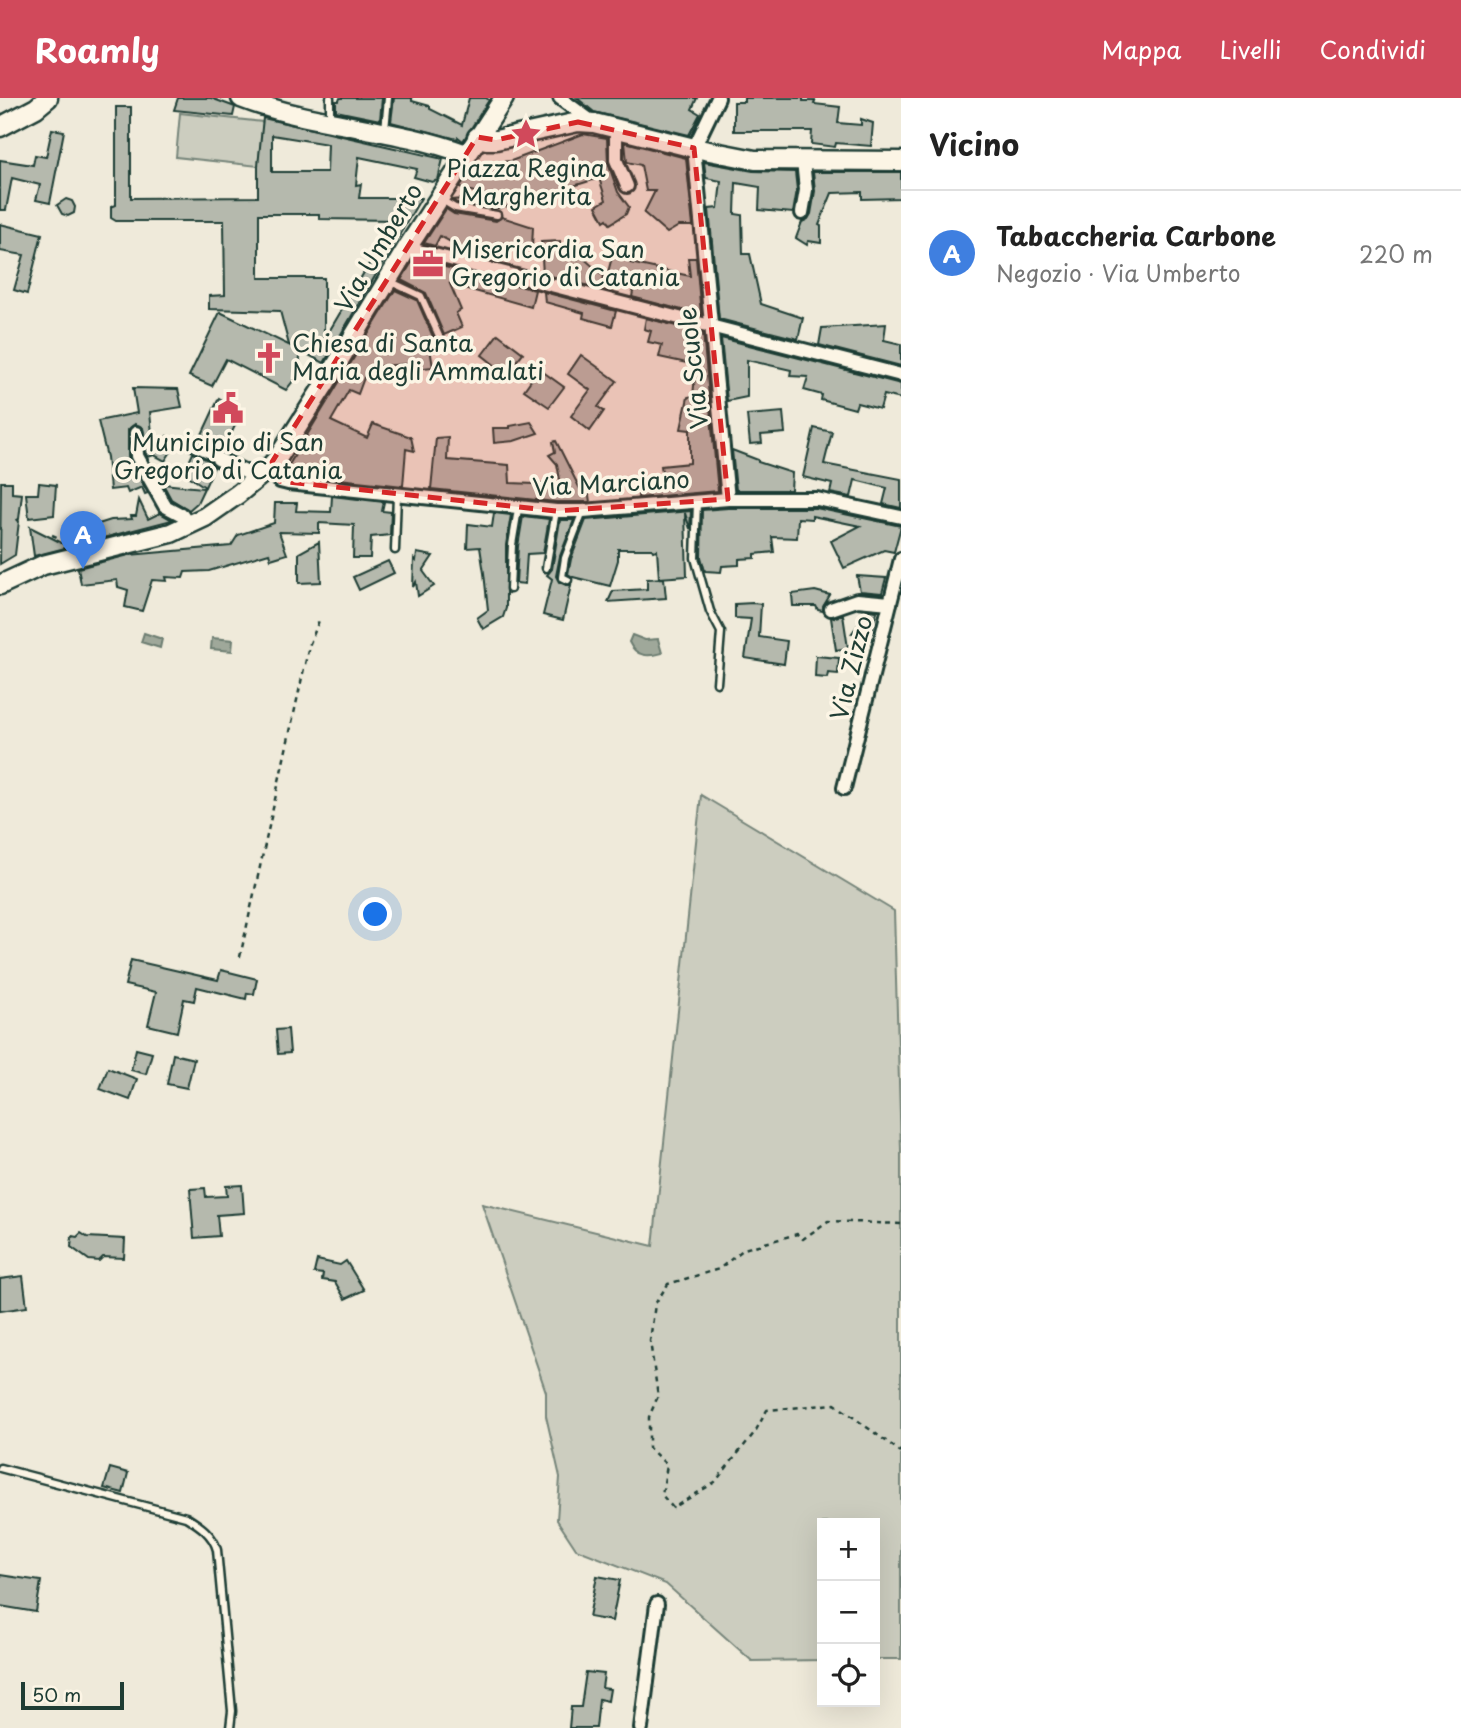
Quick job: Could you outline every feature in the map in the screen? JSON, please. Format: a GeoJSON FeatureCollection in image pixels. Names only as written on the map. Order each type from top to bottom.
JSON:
{"type":"FeatureCollection","features":[{"type":"Feature","properties":{"kind":"street"},"geometry":{"type":"LineString","coordinates":[[0,127],[36,108],[48,98]]}},
{"type":"Feature","properties":{"kind":"street"},"geometry":{"type":"LineString","coordinates":[[241,98],[274,109],[385,132],[466,153]]}},
{"type":"Feature","properties":{"kind":"street","name":"Via Umberto"},"geometry":{"type":"LineString","coordinates":[[188,524],[205,517],[268,477],[276,459],[503,98]]}},
{"type":"Feature","properties":{"kind":"street"},"geometry":{"type":"LineString","coordinates":[[560,98],[594,123]]}},
{"type":"Feature","properties":{"kind":"street"},"geometry":{"type":"LineString","coordinates":[[694,148],[718,98]]}},
{"type":"Feature","properties":{"kind":"street"},"geometry":{"type":"LineString","coordinates":[[477,137],[496,140],[578,122],[594,123],[755,160],[901,161]]}},
{"type":"Feature","properties":{"kind":"street"},"geometry":{"type":"LineString","coordinates":[[616,129],[616,160],[627,186]]}},
{"type":"Feature","properties":{"kind":"street","name":"Via Scuole"},"geometry":{"type":"LineString","coordinates":[[694,148],[728,499]]}},
{"type":"Feature","properties":{"kind":"street"},"geometry":{"type":"LineString","coordinates":[[802,213],[806,190],[803,161]]}},
{"type":"Feature","properties":{"kind":"street"},"geometry":{"type":"LineString","coordinates":[[407,248],[901,375]]}},
{"type":"Feature","properties":{"kind":"street"},"geometry":{"type":"LineString","coordinates":[[0,585],[43,565],[150,539],[188,524],[182,515],[165,506],[137,456],[136,433]]}},
{"type":"Feature","properties":{"kind":"street","name":"Via Marciano"},"geometry":{"type":"LineString","coordinates":[[218,459],[268,477],[518,509],[583,511],[728,499],[817,499],[901,517]]}},
{"type":"Feature","properties":{"kind":"street","name":"Via Zizzo"},"geometry":{"type":"LineString","coordinates":[[844,788],[901,559]]}},
{"type":"Feature","properties":{"kind":"street"},"geometry":{"type":"LineString","coordinates":[[831,609],[857,600],[890,603]]}},
{"type":"Feature","properties":{"kind":"street"},"geometry":{"type":"LineString","coordinates":[[641,1728],[657,1604]]}},
{"type":"Feature","properties":{"kind":"lane"},"geometry":{"type":"LineString","coordinates":[[330,98],[330,121]]}},
{"type":"Feature","properties":{"kind":"lane"},"geometry":{"type":"LineString","coordinates":[[385,132],[388,98]]}},
{"type":"Feature","properties":{"kind":"lane"},"geometry":{"type":"LineString","coordinates":[[438,198],[455,208],[497,215]]}},
{"type":"Feature","properties":{"kind":"lane"},"geometry":{"type":"LineString","coordinates":[[387,280],[421,296],[439,336]]}},
{"type":"Feature","properties":{"kind":"lane"},"geometry":{"type":"LineString","coordinates":[[181,441],[218,459]]}},
{"type":"Feature","properties":{"kind":"lane"},"geometry":{"type":"LineString","coordinates":[[396,550],[397,495]]}},
{"type":"Feature","properties":{"kind":"lane"},"geometry":{"type":"LineString","coordinates":[[697,502],[695,558],[710,611],[722,632],[717,683]]}},
{"type":"Feature","properties":{"kind":"lane"},"geometry":{"type":"LineString","coordinates":[[510,589],[512,545],[518,509]]}},
{"type":"Feature","properties":{"kind":"lane"},"geometry":{"type":"LineString","coordinates":[[546,568],[556,511]]}},
{"type":"Feature","properties":{"kind":"lane"},"geometry":{"type":"LineString","coordinates":[[568,580],[562,577],[565,558],[583,511]]}},
{"type":"Feature","properties":{"kind":"lane"},"geometry":{"type":"LineString","coordinates":[[0,1468],[186,1517],[202,1527],[217,1550],[232,1711],[230,1728]]}},
{"type":"Feature","properties":{"kind":"path"},"geometry":{"type":"LineString","coordinates":[[240,957],[309,646],[320,618]]}},
{"type":"Feature","properties":{"kind":"path"},"geometry":{"type":"LineString","coordinates":[[901,1224],[828,1221],[803,1239],[797,1234],[744,1249],[719,1269],[668,1284],[655,1304],[650,1342],[658,1396],[649,1418],[649,1448],[667,1465],[662,1495],[673,1508],[715,1482],[755,1432],[767,1410],[835,1404],[901,1452]]}},
{"type":"Feature","properties":{"kind":"highlighted area"},"geometry":{"type":"Polygon","coordinates":[[[578,122],[694,148],[728,499],[556,511],[280,481],[267,470],[477,137],[496,140],[578,122]]]}},
{"type":"Feature","properties":{"kind":"shaded area"},"geometry":{"type":"Polygon","coordinates":[[[180,113],[263,122],[258,166],[176,157],[180,113]]]}},
{"type":"Feature","properties":{"kind":"shaded area"},"geometry":{"type":"Polygon","coordinates":[[[144,633],[162,639],[160,648],[141,642],[144,633]]]}},
{"type":"Feature","properties":{"kind":"shaded area"},"geometry":{"type":"Polygon","coordinates":[[[632,635],[645,640],[658,639],[662,653],[647,655],[635,651],[629,642],[632,635]]]}},
{"type":"Feature","properties":{"kind":"shaded area"},"geometry":{"type":"Polygon","coordinates":[[[212,638],[233,640],[232,651],[211,649],[212,638]]]}},
{"type":"Feature","properties":{"kind":"shaded area"},"geometry":{"type":"Polygon","coordinates":[[[701,795],[894,911],[901,1150],[901,1659],[880,1659],[880,1518],[817,1518],[817,1660],[752,1661],[666,1584],[576,1549],[557,1520],[560,1477],[546,1416],[546,1392],[482,1204],[653,1246],[701,795]]]}},
{"type":"Feature","properties":{"kind":"building"},"geometry":{"type":"Polygon","coordinates":[[[178,98],[211,98],[235,107],[233,116],[174,110],[178,98]]]}},
{"type":"Feature","properties":{"kind":"building"},"geometry":{"type":"Polygon","coordinates":[[[340,98],[382,98],[380,120],[336,111],[336,101],[340,98]]]}},
{"type":"Feature","properties":{"kind":"building"},"geometry":{"type":"Polygon","coordinates":[[[394,98],[412,98],[412,101],[430,106],[430,109],[462,125],[469,98],[489,100],[463,141],[458,137],[457,139],[391,122],[394,98]]]}},
{"type":"Feature","properties":{"kind":"building"},"geometry":{"type":"Polygon","coordinates":[[[577,98],[697,98],[692,109],[700,114],[689,135],[594,112],[577,98]]]}},
{"type":"Feature","properties":{"kind":"building"},"geometry":{"type":"Polygon","coordinates":[[[744,98],[803,98],[803,101],[815,101],[814,104],[840,107],[838,123],[861,125],[861,119],[873,123],[871,146],[836,143],[835,147],[811,144],[812,131],[734,131],[734,102],[744,102],[744,98]]]}},
{"type":"Feature","properties":{"kind":"building"},"geometry":{"type":"Polygon","coordinates":[[[116,107],[131,107],[131,198],[258,197],[263,118],[443,159],[438,180],[432,182],[414,177],[417,169],[359,157],[356,185],[361,184],[359,198],[421,198],[324,363],[289,345],[280,311],[209,309],[209,296],[225,295],[224,221],[116,221],[111,218],[111,207],[116,205],[116,107]],[[272,135],[272,172],[327,172],[328,144],[272,135]],[[259,214],[259,278],[324,278],[324,340],[395,220],[319,219],[319,214],[259,214]]]}},
{"type":"Feature","properties":{"kind":"building"},"geometry":{"type":"Polygon","coordinates":[[[52,129],[64,131],[50,203],[36,200],[40,185],[12,178],[6,210],[0,210],[0,160],[33,165],[35,155],[46,157],[52,129]]]}},
{"type":"Feature","properties":{"kind":"building"},"geometry":{"type":"Polygon","coordinates":[[[583,134],[607,138],[608,163],[618,192],[629,207],[626,214],[610,224],[607,219],[604,221],[596,206],[606,200],[599,178],[551,193],[549,190],[527,198],[528,203],[493,209],[452,200],[485,197],[486,195],[459,188],[471,170],[487,163],[511,161],[583,134]]]}},
{"type":"Feature","properties":{"kind":"building"},"geometry":{"type":"Polygon","coordinates":[[[625,142],[686,158],[693,226],[679,226],[667,233],[644,213],[655,191],[646,191],[641,165],[627,162],[625,142]]]}},
{"type":"Feature","properties":{"kind":"building"},"geometry":{"type":"Polygon","coordinates":[[[704,162],[753,171],[795,172],[797,190],[793,213],[759,210],[760,187],[736,183],[735,214],[742,215],[743,254],[750,254],[761,304],[803,318],[798,339],[719,319],[709,209],[718,208],[721,181],[706,178],[704,162]]]}},
{"type":"Feature","properties":{"kind":"building"},"geometry":{"type":"Polygon","coordinates":[[[813,172],[901,172],[901,198],[862,199],[862,192],[832,193],[819,225],[821,243],[808,241],[807,245],[796,238],[802,222],[811,214],[815,191],[813,172]]]}},
{"type":"Feature","properties":{"kind":"building"},"geometry":{"type":"Polygon","coordinates":[[[66,199],[72,201],[75,207],[74,213],[68,216],[62,214],[57,205],[66,199]]]}},
{"type":"Feature","properties":{"kind":"building"},"geometry":{"type":"Polygon","coordinates":[[[446,209],[454,214],[496,221],[502,217],[533,227],[532,247],[496,242],[492,255],[477,252],[476,257],[461,253],[462,248],[440,236],[435,246],[424,243],[446,209]]]}},
{"type":"Feature","properties":{"kind":"building"},"geometry":{"type":"Polygon","coordinates":[[[0,224],[42,234],[27,294],[14,290],[24,255],[0,251],[0,224]]]}},
{"type":"Feature","properties":{"kind":"building"},"geometry":{"type":"Polygon","coordinates":[[[560,241],[560,258],[578,259],[580,255],[604,276],[601,289],[543,274],[541,242],[560,241]]]}},
{"type":"Feature","properties":{"kind":"building"},"geometry":{"type":"Polygon","coordinates":[[[614,250],[625,253],[624,258],[631,259],[630,263],[690,276],[688,258],[696,258],[701,315],[632,297],[635,280],[608,272],[614,250]]]}},
{"type":"Feature","properties":{"kind":"building"},"geometry":{"type":"Polygon","coordinates":[[[414,259],[535,290],[531,307],[450,284],[461,310],[456,313],[462,327],[444,335],[426,293],[401,280],[414,259]]]}},
{"type":"Feature","properties":{"kind":"building"},"geometry":{"type":"Polygon","coordinates":[[[395,290],[417,300],[434,339],[429,342],[433,367],[407,370],[407,364],[368,367],[358,394],[349,390],[331,421],[367,438],[373,424],[411,437],[414,451],[406,449],[403,486],[284,473],[395,290]]]}},
{"type":"Feature","properties":{"kind":"building"},"geometry":{"type":"Polygon","coordinates":[[[544,292],[616,311],[612,326],[583,318],[584,313],[545,302],[544,292]]]}},
{"type":"Feature","properties":{"kind":"building"},"geometry":{"type":"Polygon","coordinates":[[[220,312],[299,350],[301,371],[286,390],[226,359],[212,386],[189,376],[220,312]]]}},
{"type":"Feature","properties":{"kind":"building"},"geometry":{"type":"Polygon","coordinates":[[[646,318],[703,333],[718,491],[638,498],[639,482],[663,479],[661,466],[690,463],[690,430],[681,429],[688,397],[693,396],[696,365],[659,357],[662,345],[648,342],[651,331],[644,329],[646,318]]]}},
{"type":"Feature","properties":{"kind":"building"},"geometry":{"type":"Polygon","coordinates":[[[886,324],[884,340],[901,344],[901,366],[819,345],[822,328],[886,324]]]}},
{"type":"Feature","properties":{"kind":"building"},"geometry":{"type":"Polygon","coordinates":[[[498,334],[523,353],[506,374],[482,355],[498,334]]]}},
{"type":"Feature","properties":{"kind":"building"},"geometry":{"type":"Polygon","coordinates":[[[721,338],[901,384],[901,399],[884,395],[880,409],[857,403],[855,409],[821,400],[822,395],[804,390],[808,377],[790,376],[791,370],[747,360],[747,397],[727,401],[721,338]]]}},
{"type":"Feature","properties":{"kind":"building"},"geometry":{"type":"Polygon","coordinates":[[[581,355],[617,381],[598,407],[604,411],[590,431],[571,416],[590,390],[568,374],[581,355]]]}},
{"type":"Feature","properties":{"kind":"building"},"geometry":{"type":"Polygon","coordinates":[[[539,369],[564,387],[549,407],[524,390],[539,369]]]}},
{"type":"Feature","properties":{"kind":"building"},"geometry":{"type":"Polygon","coordinates":[[[133,388],[178,389],[182,407],[150,412],[154,455],[148,457],[146,454],[143,428],[135,424],[128,430],[128,457],[148,493],[145,494],[142,487],[128,493],[126,488],[110,490],[107,457],[98,421],[137,413],[133,388]]]}},
{"type":"Feature","properties":{"kind":"building"},"geometry":{"type":"Polygon","coordinates":[[[219,398],[242,411],[223,451],[215,451],[198,443],[219,398]]]}},
{"type":"Feature","properties":{"kind":"building"},"geometry":{"type":"Polygon","coordinates":[[[783,412],[785,433],[761,435],[762,443],[750,444],[747,415],[783,412]]]}},
{"type":"Feature","properties":{"kind":"building"},"geometry":{"type":"Polygon","coordinates":[[[531,422],[538,433],[514,441],[494,443],[493,428],[510,428],[531,422]]]}},
{"type":"Feature","properties":{"kind":"building"},"geometry":{"type":"Polygon","coordinates":[[[814,428],[832,432],[824,464],[901,479],[901,508],[883,504],[887,488],[855,480],[851,497],[830,493],[832,484],[803,477],[814,428]]]}},
{"type":"Feature","properties":{"kind":"building"},"geometry":{"type":"Polygon","coordinates":[[[167,436],[176,444],[165,461],[154,455],[167,436]]]}},
{"type":"Feature","properties":{"kind":"building"},"geometry":{"type":"Polygon","coordinates":[[[448,437],[447,460],[509,465],[510,483],[561,485],[557,464],[549,455],[555,452],[553,442],[556,441],[580,489],[588,488],[590,502],[556,502],[431,489],[436,438],[448,437]]]}},
{"type":"Feature","properties":{"kind":"building"},"geometry":{"type":"Polygon","coordinates":[[[732,450],[792,473],[791,490],[736,490],[732,450]]]}},
{"type":"Feature","properties":{"kind":"building"},"geometry":{"type":"Polygon","coordinates":[[[193,453],[210,461],[214,467],[205,487],[184,473],[193,453]]]}},
{"type":"Feature","properties":{"kind":"building"},"geometry":{"type":"Polygon","coordinates":[[[1,482],[12,482],[12,493],[22,494],[15,555],[0,564],[1,482]]]}},
{"type":"Feature","properties":{"kind":"building"},"geometry":{"type":"Polygon","coordinates":[[[39,483],[56,485],[54,515],[29,518],[26,494],[38,494],[39,483]]]}},
{"type":"Feature","properties":{"kind":"building"},"geometry":{"type":"Polygon","coordinates":[[[163,484],[204,488],[197,503],[189,510],[171,499],[163,484]]]}},
{"type":"Feature","properties":{"kind":"building"},"geometry":{"type":"Polygon","coordinates":[[[332,496],[384,502],[382,511],[391,512],[390,535],[371,537],[370,558],[353,558],[354,525],[319,523],[319,533],[279,532],[287,554],[271,559],[269,553],[209,571],[185,572],[183,578],[152,580],[142,611],[125,607],[128,590],[118,587],[117,580],[81,584],[78,568],[129,555],[231,546],[238,535],[274,523],[275,503],[297,503],[296,511],[331,512],[332,496]]]}},
{"type":"Feature","properties":{"kind":"building"},"geometry":{"type":"Polygon","coordinates":[[[139,500],[148,519],[160,513],[172,520],[80,544],[79,533],[89,532],[89,527],[111,520],[132,519],[131,516],[136,516],[139,500]]]}},
{"type":"Feature","properties":{"kind":"building"},"geometry":{"type":"Polygon","coordinates":[[[816,508],[901,526],[894,552],[884,550],[844,568],[831,541],[860,526],[812,516],[812,519],[798,518],[797,538],[772,537],[774,552],[755,554],[755,558],[739,559],[739,565],[722,566],[721,572],[705,571],[701,557],[702,510],[816,508]]]}},
{"type":"Feature","properties":{"kind":"building"},"geometry":{"type":"Polygon","coordinates":[[[691,511],[690,529],[685,513],[687,576],[659,578],[657,550],[652,549],[618,549],[618,560],[610,586],[568,574],[586,520],[691,511]]]}},
{"type":"Feature","properties":{"kind":"building"},"geometry":{"type":"Polygon","coordinates":[[[494,513],[511,515],[506,545],[506,608],[503,617],[483,629],[477,618],[488,610],[484,573],[480,547],[467,548],[468,524],[492,527],[494,513]]]}},
{"type":"Feature","properties":{"kind":"building"},"geometry":{"type":"Polygon","coordinates":[[[523,516],[549,519],[543,553],[527,554],[525,584],[516,583],[523,516]]]}},
{"type":"Feature","properties":{"kind":"building"},"geometry":{"type":"Polygon","coordinates":[[[560,520],[574,520],[560,556],[556,576],[559,582],[571,585],[563,620],[543,615],[552,579],[547,575],[552,569],[560,520]]]}},
{"type":"Feature","properties":{"kind":"building"},"geometry":{"type":"Polygon","coordinates":[[[30,527],[58,541],[69,547],[34,556],[30,527]]]}},
{"type":"Feature","properties":{"kind":"building"},"geometry":{"type":"Polygon","coordinates":[[[319,542],[321,582],[299,583],[299,553],[319,542]]]}},
{"type":"Feature","properties":{"kind":"building"},"geometry":{"type":"Polygon","coordinates":[[[417,553],[433,556],[423,571],[434,586],[418,596],[416,582],[413,587],[414,559],[416,561],[417,553]]]}},
{"type":"Feature","properties":{"kind":"building"},"geometry":{"type":"Polygon","coordinates":[[[388,561],[394,573],[359,590],[353,577],[388,561]]]}},
{"type":"Feature","properties":{"kind":"building"},"geometry":{"type":"Polygon","coordinates":[[[857,576],[886,578],[882,593],[860,591],[857,576]]]}},
{"type":"Feature","properties":{"kind":"building"},"geometry":{"type":"Polygon","coordinates":[[[664,578],[666,598],[608,602],[613,591],[647,589],[647,579],[664,578]]]}},
{"type":"Feature","properties":{"kind":"building"},"geometry":{"type":"Polygon","coordinates":[[[815,591],[830,595],[823,611],[816,606],[793,606],[792,594],[815,591]]]}},
{"type":"Feature","properties":{"kind":"building"},"geometry":{"type":"Polygon","coordinates":[[[735,604],[761,604],[759,637],[787,641],[784,664],[745,658],[751,619],[735,618],[735,604]]]}},
{"type":"Feature","properties":{"kind":"building"},"geometry":{"type":"Polygon","coordinates":[[[869,610],[877,611],[872,632],[852,633],[869,610]]]}},
{"type":"Feature","properties":{"kind":"building"},"geometry":{"type":"Polygon","coordinates":[[[843,615],[848,648],[836,650],[831,618],[843,615]]]}},
{"type":"Feature","properties":{"kind":"building"},"geometry":{"type":"Polygon","coordinates":[[[816,656],[839,658],[838,674],[828,673],[827,678],[815,677],[816,656]]]}},
{"type":"Feature","properties":{"kind":"building"},"geometry":{"type":"Polygon","coordinates":[[[131,960],[218,980],[221,970],[257,979],[254,994],[247,993],[246,999],[197,987],[194,1001],[184,999],[177,1032],[148,1025],[156,992],[125,985],[131,960]]]}},
{"type":"Feature","properties":{"kind":"building"},"geometry":{"type":"Polygon","coordinates":[[[288,1029],[290,1053],[278,1054],[276,1030],[288,1029]]]}},
{"type":"Feature","properties":{"kind":"building"},"geometry":{"type":"Polygon","coordinates":[[[136,1049],[152,1053],[146,1074],[131,1070],[136,1049]]]}},
{"type":"Feature","properties":{"kind":"building"},"geometry":{"type":"Polygon","coordinates":[[[173,1054],[194,1059],[187,1088],[167,1084],[173,1054]]]}},
{"type":"Feature","properties":{"kind":"building"},"geometry":{"type":"Polygon","coordinates":[[[108,1068],[137,1079],[130,1100],[100,1089],[108,1068]]]}},
{"type":"Feature","properties":{"kind":"building"},"geometry":{"type":"Polygon","coordinates":[[[242,1185],[244,1213],[217,1215],[219,1236],[194,1238],[190,1189],[205,1188],[206,1197],[227,1196],[226,1186],[242,1185]]]}},
{"type":"Feature","properties":{"kind":"building"},"geometry":{"type":"Polygon","coordinates":[[[81,1233],[87,1237],[125,1239],[124,1258],[103,1257],[99,1261],[89,1260],[71,1247],[72,1236],[77,1237],[81,1233]]]}},
{"type":"Feature","properties":{"kind":"building"},"geometry":{"type":"Polygon","coordinates":[[[317,1260],[340,1265],[346,1261],[364,1290],[345,1299],[335,1282],[322,1280],[323,1274],[314,1273],[317,1260]]]}},
{"type":"Feature","properties":{"kind":"building"},"geometry":{"type":"Polygon","coordinates":[[[23,1276],[27,1307],[0,1311],[0,1279],[23,1276]]]}},
{"type":"Feature","properties":{"kind":"building"},"geometry":{"type":"Polygon","coordinates":[[[110,1468],[128,1473],[123,1493],[104,1488],[110,1468]]]}},
{"type":"Feature","properties":{"kind":"building"},"geometry":{"type":"Polygon","coordinates":[[[0,1575],[41,1581],[36,1612],[0,1606],[0,1575]]]}},
{"type":"Feature","properties":{"kind":"building"},"geometry":{"type":"Polygon","coordinates":[[[597,1576],[620,1580],[612,1621],[589,1617],[597,1576]]]}},
{"type":"Feature","properties":{"kind":"building"},"geometry":{"type":"Polygon","coordinates":[[[586,1672],[604,1674],[602,1688],[610,1689],[608,1701],[599,1699],[596,1728],[569,1728],[571,1707],[581,1707],[586,1672]]]}},
{"type":"Feature","properties":{"kind":"place","name":"Piazza Regina Margherita"},"geometry":{"type":"Point","coordinates":[526,134]}},
{"type":"Feature","properties":{"kind":"place","name":"Misericordia San Gregorio di Catania"},"geometry":{"type":"Point","coordinates":[428,264]}},
{"type":"Feature","properties":{"kind":"place","name":"Chiesa di Santa Maria degli Ammalati"},"geometry":{"type":"Point","coordinates":[269,358]}},
{"type":"Feature","properties":{"kind":"place","name":"Municipio di San Gregorio di Catania"},"geometry":{"type":"Point","coordinates":[228,408]}},
{"type":"Feature","properties":{"kind":"place","name":"Tabaccheria Carbone"},"geometry":{"type":"Point","coordinates":[83,569]}}]}
